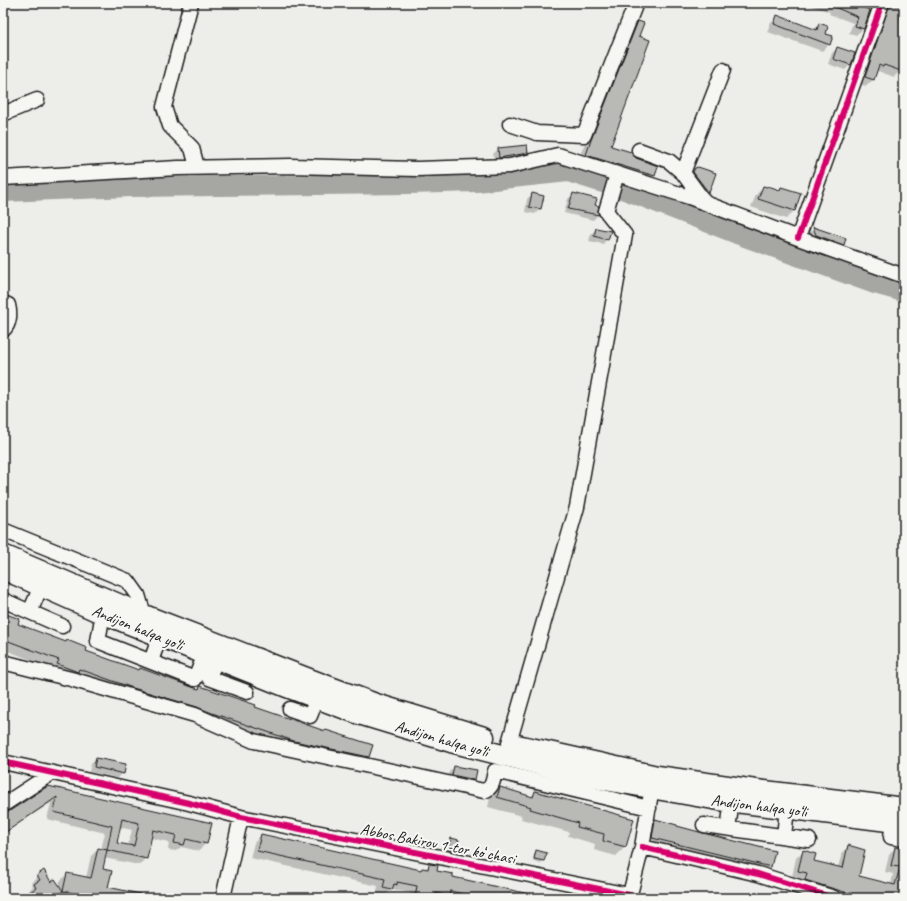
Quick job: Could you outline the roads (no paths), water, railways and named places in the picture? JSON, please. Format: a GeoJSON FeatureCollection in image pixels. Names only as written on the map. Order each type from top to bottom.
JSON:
{"type":"FeatureCollection","features":[{"type":"Feature","properties":{"kind":"highway","name":"Andijon halqa yo‘li"},"geometry":{"type":"LineString","coordinates":[[4,568],[144,614],[376,704],[479,736],[501,756],[756,790],[900,818]]}},
{"type":"Feature","properties":{"kind":"highway","name":"Andijon halqa yo‘li"},"geometry":{"type":"LineString","coordinates":[[4,568],[103,613],[316,698],[359,714],[501,756],[588,777],[732,802],[788,809],[900,818]]}},
{"type":"Feature","properties":{"kind":"street"},"geometry":{"type":"LineString","coordinates":[[191,3],[164,107],[170,126],[192,148],[197,168]]}},
{"type":"Feature","properties":{"kind":"street"},"geometry":{"type":"LineString","coordinates":[[510,124],[537,133],[584,135],[636,3]]}},
{"type":"Feature","properties":{"kind":"street"},"geometry":{"type":"LineString","coordinates":[[798,238],[882,3]]}},
{"type":"Feature","properties":{"kind":"street"},"geometry":{"type":"LineString","coordinates":[[683,173],[723,70]]}},
{"type":"Feature","properties":{"kind":"street"},"geometry":{"type":"LineString","coordinates":[[3,114],[37,100]]}},
{"type":"Feature","properties":{"kind":"street"},"geometry":{"type":"LineString","coordinates":[[639,150],[669,161],[683,173],[705,203]]}},
{"type":"Feature","properties":{"kind":"street"},"geometry":{"type":"LineString","coordinates":[[3,178],[197,168],[290,166],[417,169],[510,166],[558,155],[616,176],[705,203],[904,276]]}},
{"type":"Feature","properties":{"kind":"street"},"geometry":{"type":"LineString","coordinates":[[3,662],[71,679],[195,715],[254,741],[484,790],[488,789],[491,786],[501,756],[577,507],[625,234],[606,211],[616,176]]}},
{"type":"Feature","properties":{"kind":"street"},"geometry":{"type":"LineString","coordinates":[[3,303],[8,305],[10,314],[5,329],[3,330]]}},
{"type":"Feature","properties":{"kind":"street"},"geometry":{"type":"LineString","coordinates":[[3,530],[128,581],[138,595],[144,614]]}},
{"type":"Feature","properties":{"kind":"street"},"geometry":{"type":"LineString","coordinates":[[30,612],[41,586]]}},
{"type":"Feature","properties":{"kind":"street"},"geometry":{"type":"LineString","coordinates":[[3,600],[62,626]]}},
{"type":"Feature","properties":{"kind":"street"},"geometry":{"type":"LineString","coordinates":[[103,613],[98,641],[195,679],[211,657]]}},
{"type":"Feature","properties":{"kind":"street"},"geometry":{"type":"LineString","coordinates":[[150,661],[160,636]]}},
{"type":"Feature","properties":{"kind":"street"},"geometry":{"type":"LineString","coordinates":[[211,657],[209,678],[247,692]]}},
{"type":"Feature","properties":{"kind":"street"},"geometry":{"type":"LineString","coordinates":[[290,709],[310,716],[316,698]]}},
{"type":"Feature","properties":{"kind":"street"},"geometry":{"type":"LineString","coordinates":[[501,756],[649,808]]}},
{"type":"Feature","properties":{"kind":"street","name":"Abbos Bakirov 1-tor koʻchasi"},"geometry":{"type":"LineString","coordinates":[[3,762],[189,803],[241,817],[629,896]]}},
{"type":"Feature","properties":{"kind":"street"},"geometry":{"type":"LineString","coordinates":[[3,805],[52,773]]}},
{"type":"Feature","properties":{"kind":"street"},"geometry":{"type":"LineString","coordinates":[[629,896],[642,847],[652,788]]}},
{"type":"Feature","properties":{"kind":"street"},"geometry":{"type":"LineString","coordinates":[[728,828],[732,802]]}},
{"type":"Feature","properties":{"kind":"street"},"geometry":{"type":"LineString","coordinates":[[784,836],[788,809]]}},
{"type":"Feature","properties":{"kind":"street"},"geometry":{"type":"LineString","coordinates":[[223,898],[241,817]]}},
{"type":"Feature","properties":{"kind":"street"},"geometry":{"type":"LineString","coordinates":[[900,818],[891,837],[904,839]]}},
{"type":"Feature","properties":{"kind":"street"},"geometry":{"type":"LineString","coordinates":[[704,825],[809,840]]}},
{"type":"Feature","properties":{"kind":"street"},"geometry":{"type":"LineString","coordinates":[[642,847],[758,874],[834,898]]}},
{"type":"Feature","properties":{"kind":"waterway"},"geometry":{"type":"LineString","coordinates":[[3,192],[131,187],[476,182],[568,172],[622,189],[737,234],[875,284],[904,292]]}}]}
